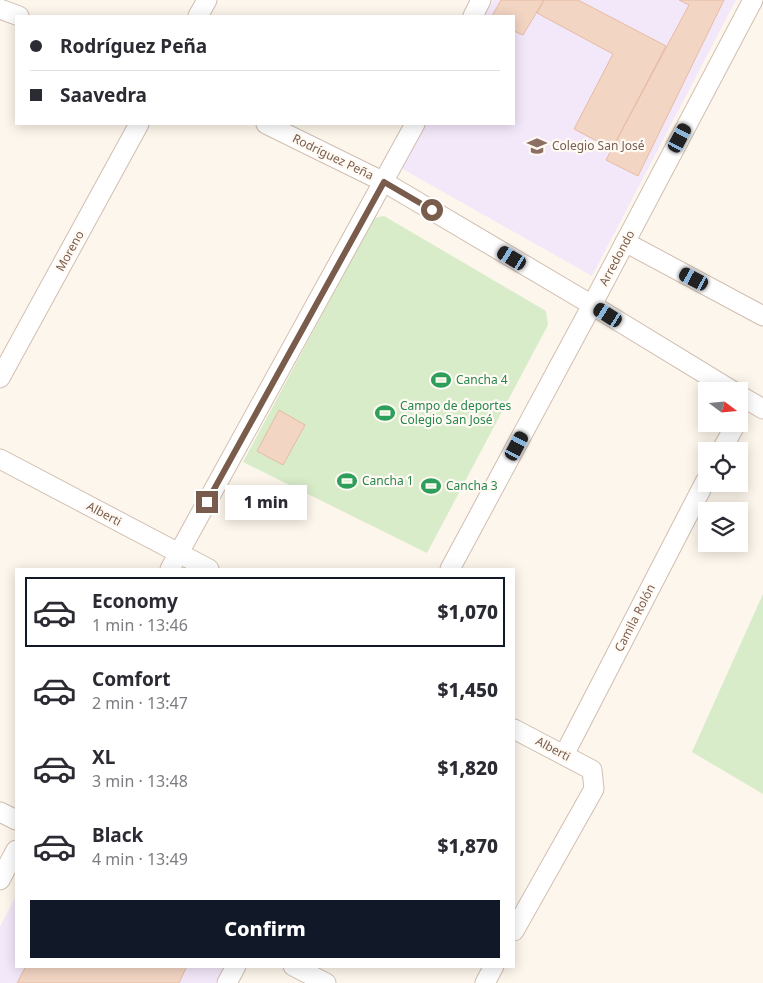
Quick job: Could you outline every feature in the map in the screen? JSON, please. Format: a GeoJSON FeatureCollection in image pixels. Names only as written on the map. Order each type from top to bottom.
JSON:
{"type":"FeatureCollection","features":[{"type":"Feature","properties":{"kind":"street"},"geometry":{"type":"LineString","coordinates":[[199,15],[207,0]]}},
{"type":"Feature","properties":{"kind":"street"},"geometry":{"type":"LineString","coordinates":[[474,15],[481,0]]}},
{"type":"Feature","properties":{"kind":"street","name":"Arredondo"},"geometry":{"type":"LineString","coordinates":[[451,568],[753,0]]}},
{"type":"Feature","properties":{"kind":"street"},"geometry":{"type":"LineString","coordinates":[[0,8],[17,15]]}},
{"type":"Feature","properties":{"kind":"street","name":"Moreno"},"geometry":{"type":"LineString","coordinates":[[0,378],[139,125]]}},
{"type":"Feature","properties":{"kind":"street","name":"Rodríguez Peña"},"geometry":{"type":"LineString","coordinates":[[268,125],[384,182],[718,382]]}},
{"type":"Feature","properties":{"kind":"street"},"geometry":{"type":"LineString","coordinates":[[174,561],[414,125]]}},
{"type":"Feature","properties":{"kind":"street"},"geometry":{"type":"LineString","coordinates":[[625,242],[763,316]]}},
{"type":"Feature","properties":{"kind":"street","name":"Alberti"},"geometry":{"type":"LineString","coordinates":[[0,459],[174,561],[205,568]]}},
{"type":"Feature","properties":{"kind":"street","name":"Camila Rolón"},"geometry":{"type":"LineString","coordinates":[[564,755],[700,492]]}},
{"type":"Feature","properties":{"kind":"street","name":"Alberti"},"geometry":{"type":"LineString","coordinates":[[515,730],[592,770],[594,789],[515,929]]}},
{"type":"Feature","properties":{"kind":"street"},"geometry":{"type":"LineString","coordinates":[[0,812],[15,820]]}},
{"type":"Feature","properties":{"kind":"street"},"geometry":{"type":"LineString","coordinates":[[0,880],[15,852]]}},
{"type":"Feature","properties":{"kind":"street"},"geometry":{"type":"LineString","coordinates":[[227,983],[235,968]]}},
{"type":"Feature","properties":{"kind":"street"},"geometry":{"type":"LineString","coordinates":[[297,968],[326,983]]}},
{"type":"Feature","properties":{"kind":"street"},"geometry":{"type":"LineString","coordinates":[[484,983],[493,968]]}},
{"type":"Feature","properties":{"kind":"shaded area","name":"Colegio San José"},"geometry":{"type":"Polygon","coordinates":[[[493,0],[736,0],[592,276],[401,168],[424,125],[515,125],[515,15],[485,15],[493,0]]]}},
{"type":"Feature","properties":{"kind":"shaded area"},"geometry":{"type":"Polygon","coordinates":[[[15,898],[15,968],[224,968],[216,983],[0,983],[0,927],[15,898]]]}},
{"type":"Feature","properties":{"kind":"green space","name":"Campo de deportes Colegio San José"},"geometry":{"type":"Polygon","coordinates":[[[384,216],[546,311],[548,325],[427,553],[243,462],[374,218],[384,216]]]}},
{"type":"Feature","properties":{"kind":"green space"},"geometry":{"type":"Polygon","coordinates":[[[763,594],[763,794],[692,752],[763,594]]]}},
{"type":"Feature","properties":{"kind":"building"},"geometry":{"type":"Polygon","coordinates":[[[501,0],[544,0],[523,35],[515,31],[515,15],[493,15],[501,0]]]}},
{"type":"Feature","properties":{"kind":"building"},"geometry":{"type":"Polygon","coordinates":[[[544,0],[578,0],[666,46],[612,149],[574,129],[613,54],[537,13],[544,0]]]}},
{"type":"Feature","properties":{"kind":"building"},"geometry":{"type":"Polygon","coordinates":[[[679,0],[724,0],[638,176],[606,160],[689,5],[679,0]]]}},
{"type":"Feature","properties":{"kind":"building"},"geometry":{"type":"Polygon","coordinates":[[[279,410],[305,425],[283,465],[257,451],[279,410]]]}},
{"type":"Feature","properties":{"kind":"building"},"geometry":{"type":"Polygon","coordinates":[[[25,968],[186,968],[179,983],[17,983],[25,968]]]}},
{"type":"Feature","properties":{"kind":"place","name":"Colegio San José"},"geometry":{"type":"Point","coordinates":[537,146]}},
{"type":"Feature","properties":{"kind":"place","name":"Cancha 4"},"geometry":{"type":"Point","coordinates":[441,380]}},
{"type":"Feature","properties":{"kind":"place","name":"Campo de deportes Colegio San José"},"geometry":{"type":"Point","coordinates":[385,413]}},
{"type":"Feature","properties":{"kind":"place","name":"Cancha 1"},"geometry":{"type":"Point","coordinates":[347,481]}},
{"type":"Feature","properties":{"kind":"place","name":"Cancha 3"},"geometry":{"type":"Point","coordinates":[431,486]}},
{"type":"Feature","properties":{"kind":"route"},"geometry":{"type":"LineString","coordinates":[[207,502],[384,182],[432,210]]}}]}
